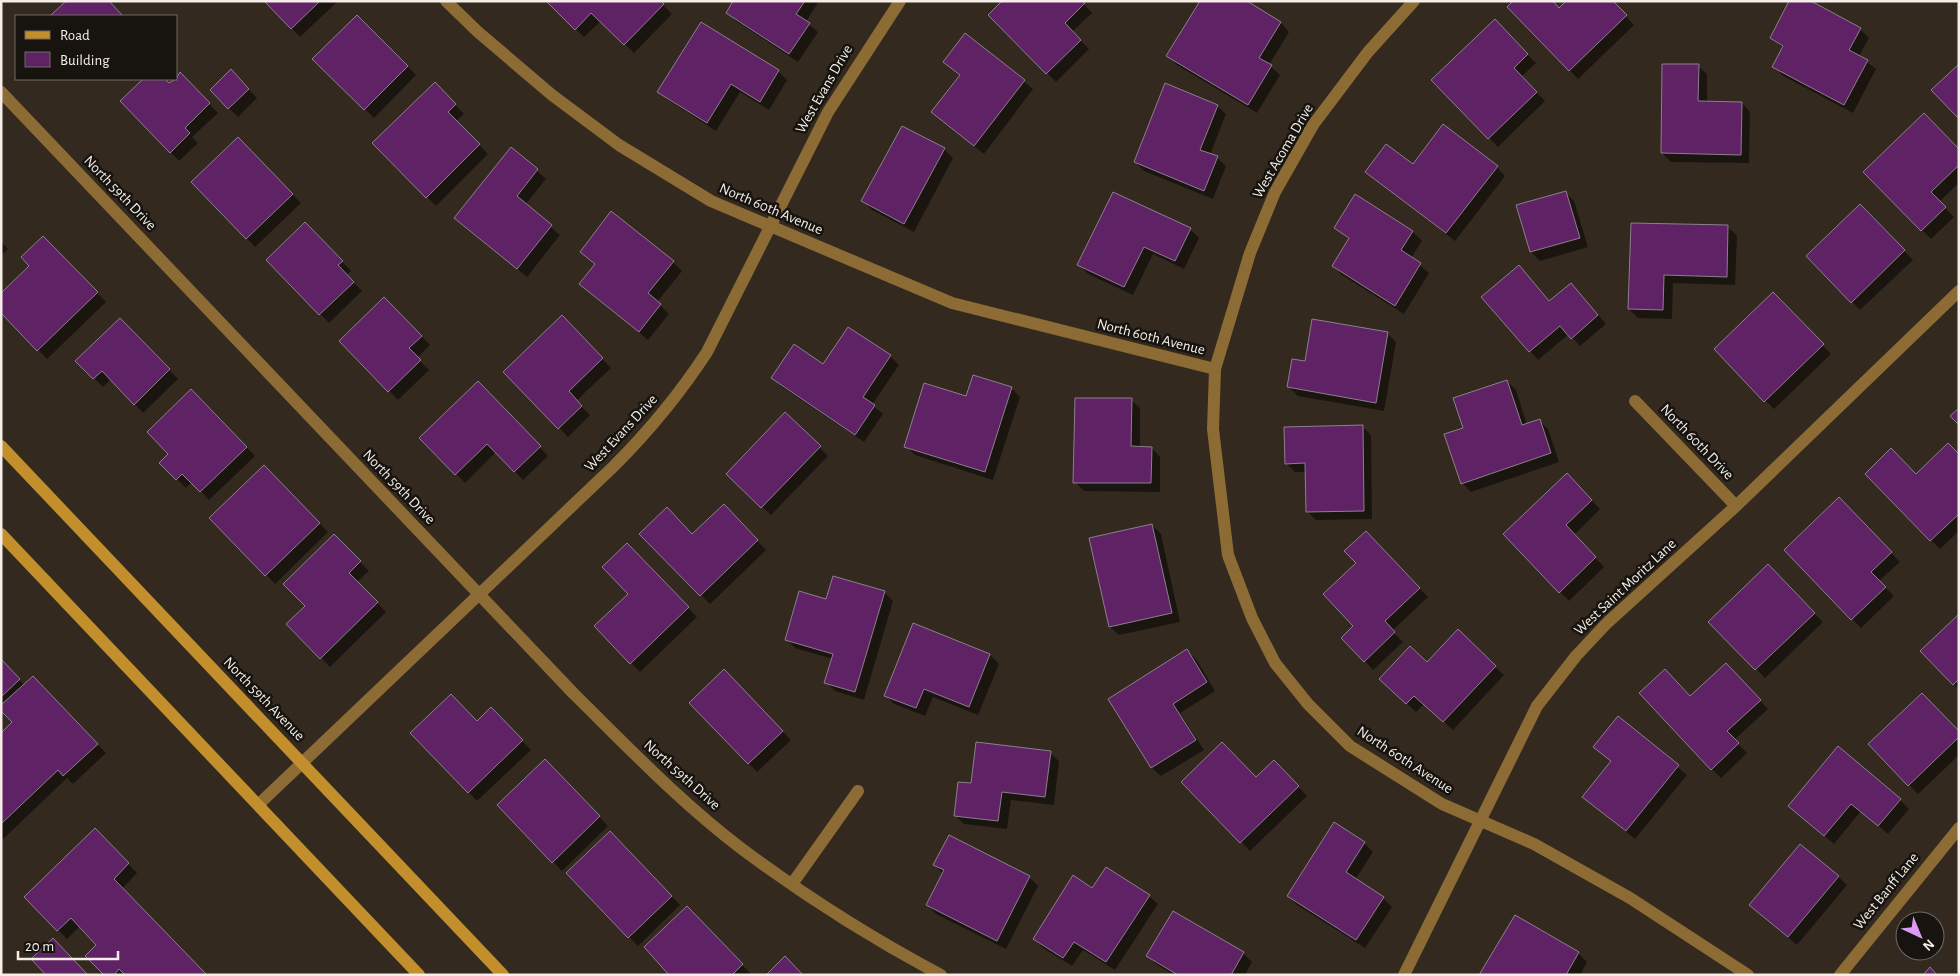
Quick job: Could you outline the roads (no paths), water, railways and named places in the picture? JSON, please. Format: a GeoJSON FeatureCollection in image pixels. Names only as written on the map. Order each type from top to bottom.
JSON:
{"type":"FeatureCollection","features":[{"type":"Feature","properties":{"kind":"main road","name":"North 59th Avenue"},"geometry":{"type":"LineString","coordinates":[[1,446],[503,975]]}},
{"type":"Feature","properties":{"kind":"main road"},"geometry":{"type":"LineString","coordinates":[[1,534],[259,804],[419,975]]}},
{"type":"Feature","properties":{"kind":"street","name":"North 60th Avenue"},"geometry":{"type":"LineString","coordinates":[[446,1],[478,32],[552,95],[619,145],[711,201],[952,303],[1215,370],[1213,429],[1228,556],[1252,618],[1275,663],[1308,704],[1350,746],[1442,804],[1534,844],[1630,898],[1748,975]]}},
{"type":"Feature","properties":{"kind":"street","name":"West Evans Drive"},"geometry":{"type":"LineString","coordinates":[[259,804],[614,466],[655,424],[686,385],[707,352],[771,227],[791,182],[828,112],[877,33],[900,1]]}},
{"type":"Feature","properties":{"kind":"street","name":"West Acoma Drive"},"geometry":{"type":"LineString","coordinates":[[1215,370],[1250,253],[1275,192],[1313,125],[1368,52],[1414,1]]}},
{"type":"Feature","properties":{"kind":"street","name":"North 59th Drive"},"geometry":{"type":"LineString","coordinates":[[1,92],[574,694],[661,780],[741,848],[792,884],[892,949],[941,975]]}},
{"type":"Feature","properties":{"kind":"street","name":"West Saint Moritz Lane"},"geometry":{"type":"LineString","coordinates":[[1404,975],[1537,706],[1576,656],[1608,623],[1736,506],[1959,291]]}},
{"type":"Feature","properties":{"kind":"street","name":"North 60th Drive"},"geometry":{"type":"LineString","coordinates":[[1635,401],[1736,506]]}},
{"type":"Feature","properties":{"kind":"street"},"geometry":{"type":"LineString","coordinates":[[792,884],[858,791]]}},
{"type":"Feature","properties":{"kind":"street","name":"West Banff Lane"},"geometry":{"type":"LineString","coordinates":[[1840,975],[1959,828]]}}]}
